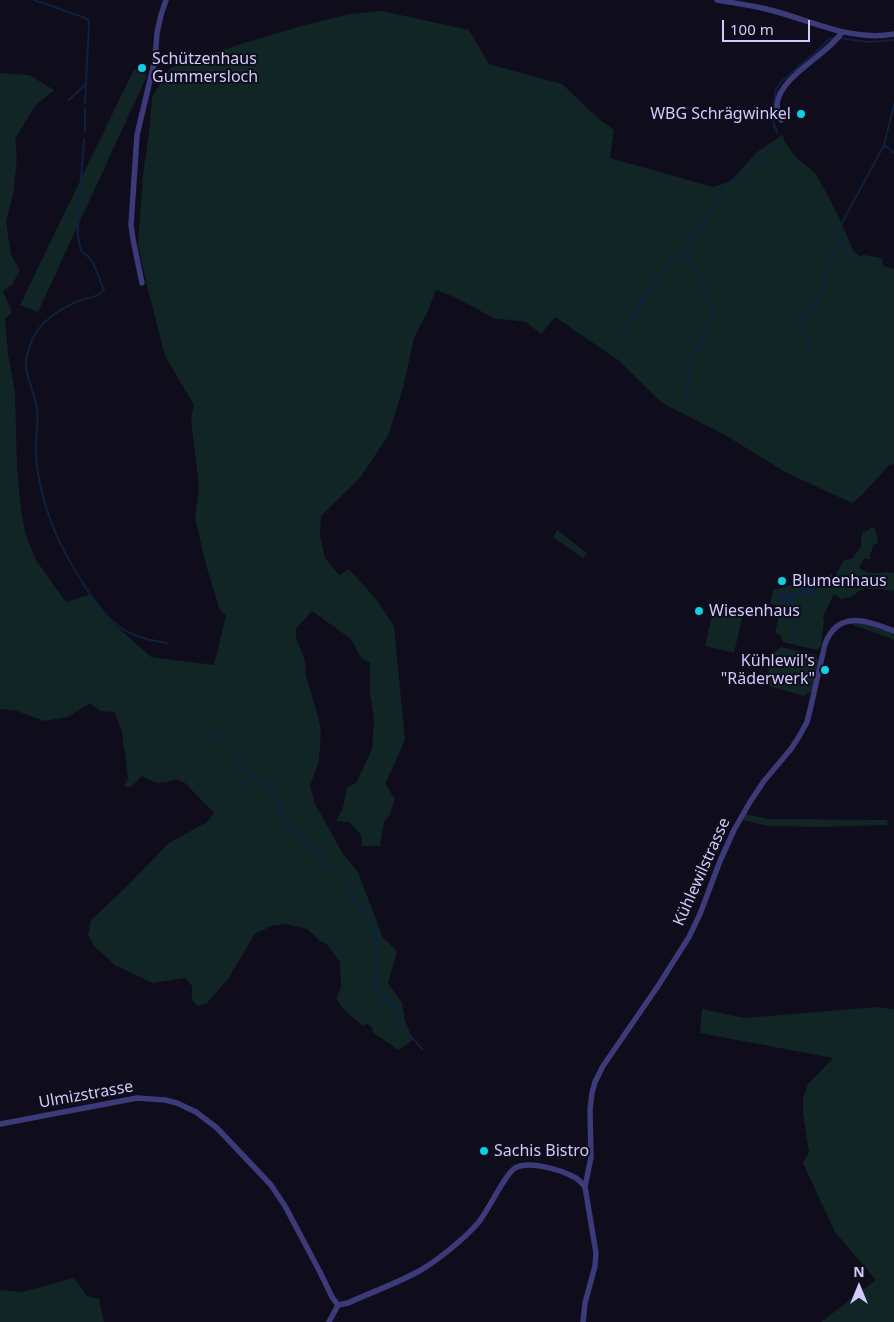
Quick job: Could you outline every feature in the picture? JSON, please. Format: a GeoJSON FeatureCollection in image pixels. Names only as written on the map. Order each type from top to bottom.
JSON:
{"type":"FeatureCollection","features":[{"type":"Feature","properties":{"kind":"street"},"geometry":{"type":"LineString","coordinates":[[142,283],[133,240],[132,225],[136,135],[155,59],[157,34],[166,0]]}},
{"type":"Feature","properties":{"kind":"street"},"geometry":{"type":"LineString","coordinates":[[717,0],[766,9],[839,36],[894,34]]}},
{"type":"Feature","properties":{"kind":"street"},"geometry":{"type":"LineString","coordinates":[[780,120],[777,106],[781,93],[800,71],[839,36]]}},
{"type":"Feature","properties":{"kind":"street","name":"Kühlewilstrasse"},"geometry":{"type":"LineString","coordinates":[[583,1322],[585,1303],[595,1266],[596,1253],[585,1187],[592,1150],[590,1105],[597,1077],[689,937],[734,830],[750,802],[764,781],[791,750],[800,735],[809,716],[824,647],[829,635],[840,624],[857,620],[894,631]]}},
{"type":"Feature","properties":{"kind":"street","name":"Ulmizstrasse"},"geometry":{"type":"LineString","coordinates":[[0,1124],[137,1098],[165,1100],[177,1103],[196,1112],[209,1120],[271,1185],[285,1206],[322,1274],[332,1297],[338,1305]]}},
{"type":"Feature","properties":{"kind":"street"},"geometry":{"type":"LineString","coordinates":[[329,1322],[338,1305],[348,1303],[412,1274],[444,1254],[478,1224],[514,1169],[525,1166],[540,1167],[554,1169],[573,1176],[582,1176],[588,1170]]}},
{"type":"Feature","properties":{"kind":"street"},"geometry":{"type":"LineString","coordinates":[[573,1176],[585,1187]]}},
{"type":"Feature","properties":{"kind":"green space"},"geometry":{"type":"Polygon","coordinates":[[[382,11],[469,30],[489,64],[562,84],[600,120],[614,130],[610,158],[713,187],[730,182],[757,152],[782,135],[795,156],[816,174],[838,215],[853,250],[859,256],[882,258],[883,266],[894,269],[894,464],[889,465],[863,494],[852,503],[787,473],[725,435],[662,403],[618,360],[555,317],[541,334],[526,322],[493,318],[457,298],[436,290],[414,338],[403,388],[388,436],[360,478],[321,516],[320,536],[325,558],[339,575],[349,569],[376,599],[394,626],[405,740],[385,784],[395,799],[390,814],[384,822],[380,846],[362,846],[361,835],[349,822],[336,821],[343,807],[347,788],[357,782],[372,749],[374,719],[370,692],[370,663],[361,658],[351,639],[312,611],[296,629],[296,638],[305,660],[306,676],[321,732],[319,761],[310,786],[315,804],[343,854],[358,872],[383,938],[397,952],[388,983],[402,1003],[405,1021],[413,1040],[399,1050],[372,1032],[373,1028],[366,1023],[363,1026],[344,1010],[336,998],[341,988],[340,962],[327,944],[320,941],[307,929],[286,924],[271,926],[255,934],[228,979],[206,1004],[198,1006],[192,1000],[192,986],[185,978],[153,983],[116,966],[94,946],[88,935],[91,920],[169,843],[207,822],[214,813],[185,783],[177,779],[159,783],[142,776],[131,787],[124,786],[128,779],[125,752],[122,731],[114,712],[100,711],[90,703],[68,717],[44,721],[17,711],[0,709],[0,73],[29,75],[54,90],[35,106],[15,139],[17,159],[13,195],[6,221],[11,255],[20,270],[12,285],[3,291],[12,313],[5,319],[8,354],[15,392],[17,467],[21,510],[26,536],[36,560],[66,602],[91,594],[112,622],[151,657],[214,665],[226,616],[219,608],[195,518],[199,487],[191,420],[194,405],[165,356],[138,244],[143,175],[152,97],[170,68],[305,25],[350,14],[382,11]]]}},
{"type":"Feature","properties":{"kind":"green space"},"geometry":{"type":"Polygon","coordinates":[[[134,69],[147,76],[38,312],[20,305],[134,69]]]}},
{"type":"Feature","properties":{"kind":"green space"},"geometry":{"type":"Polygon","coordinates":[[[870,527],[874,528],[878,543],[873,545],[870,559],[864,559],[859,567],[871,573],[894,573],[894,591],[864,588],[851,597],[841,599],[834,594],[823,617],[821,646],[817,650],[783,642],[780,635],[775,633],[781,607],[770,604],[773,590],[832,574],[833,579],[844,560],[852,559],[861,546],[863,532],[869,530],[870,527]]]}},
{"type":"Feature","properties":{"kind":"green space"},"geometry":{"type":"Polygon","coordinates":[[[557,530],[587,553],[583,558],[553,537],[557,530]]]}},
{"type":"Feature","properties":{"kind":"green space"},"geometry":{"type":"Polygon","coordinates":[[[714,607],[743,614],[734,653],[705,646],[714,607]]]}},
{"type":"Feature","properties":{"kind":"green space"},"geometry":{"type":"Polygon","coordinates":[[[853,623],[866,624],[894,634],[894,640],[853,625],[853,623]]]}},
{"type":"Feature","properties":{"kind":"green space"},"geometry":{"type":"Polygon","coordinates":[[[781,647],[815,655],[819,661],[812,691],[804,696],[769,686],[766,680],[773,653],[781,647]]]}},
{"type":"Feature","properties":{"kind":"green space"},"geometry":{"type":"Polygon","coordinates":[[[745,814],[768,819],[887,820],[888,825],[768,826],[742,820],[745,814]]]}},
{"type":"Feature","properties":{"kind":"green space"},"geometry":{"type":"Polygon","coordinates":[[[877,1007],[894,1009],[894,1322],[821,1322],[876,1280],[835,1232],[803,1163],[809,1152],[803,1114],[803,1099],[808,1084],[833,1058],[700,1033],[702,1009],[744,1018],[877,1007]]]}},
{"type":"Feature","properties":{"kind":"green space"},"geometry":{"type":"Polygon","coordinates":[[[74,1278],[87,1296],[99,1299],[104,1322],[0,1322],[0,1291],[22,1292],[74,1278]]]}},
{"type":"Feature","properties":{"kind":"water"},"geometry":{"type":"Polygon","coordinates":[[[814,584],[818,588],[813,595],[800,593],[795,595],[794,608],[790,608],[789,599],[781,601],[778,599],[777,595],[780,593],[795,593],[814,584]]]}},
{"type":"Feature","properties":{"kind":"waterway"},"geometry":{"type":"LineString","coordinates":[[34,0],[80,16],[89,22],[86,84],[69,100]]}},
{"type":"Feature","properties":{"kind":"waterway"},"geometry":{"type":"LineString","coordinates":[[777,133],[774,127],[773,112],[776,89],[782,81],[829,39],[835,38]]}},
{"type":"Feature","properties":{"kind":"waterway"},"geometry":{"type":"LineString","coordinates":[[840,38],[867,42],[894,40]]}},
{"type":"Feature","properties":{"kind":"waterway"},"geometry":{"type":"LineString","coordinates":[[85,103],[86,85]]}},
{"type":"Feature","properties":{"kind":"waterway"},"geometry":{"type":"LineString","coordinates":[[842,223],[884,145],[894,104]]}},
{"type":"Feature","properties":{"kind":"waterway"},"geometry":{"type":"LineString","coordinates":[[85,108],[85,131]]}},
{"type":"Feature","properties":{"kind":"waterway"},"geometry":{"type":"LineString","coordinates":[[84,139],[78,236],[81,251],[96,268],[104,290],[96,296],[74,303],[60,311],[46,321],[31,342],[26,365],[37,409],[36,449],[38,473],[41,490],[52,524],[68,557],[92,598],[111,619],[126,631],[146,639],[167,643]]}},
{"type":"Feature","properties":{"kind":"waterway"},"geometry":{"type":"LineString","coordinates":[[619,340],[638,307],[670,260],[687,251],[715,205],[724,186],[778,146],[779,143]]}},
{"type":"Feature","properties":{"kind":"waterway"},"geometry":{"type":"LineString","coordinates":[[884,145],[894,153]]}},
{"type":"Feature","properties":{"kind":"waterway"},"geometry":{"type":"LineString","coordinates":[[813,361],[804,338],[807,313],[819,300],[835,250],[844,249],[837,226]]}},
{"type":"Feature","properties":{"kind":"waterway"},"geometry":{"type":"LineString","coordinates":[[844,249],[848,255]]}},
{"type":"Feature","properties":{"kind":"waterway"},"geometry":{"type":"LineString","coordinates":[[684,401],[693,358],[712,314],[687,251]]}},
{"type":"Feature","properties":{"kind":"waterway"},"geometry":{"type":"LineString","coordinates":[[794,608],[794,643]]}},
{"type":"Feature","properties":{"kind":"waterway"},"geometry":{"type":"LineString","coordinates":[[787,669],[787,663],[792,661],[786,656],[793,654],[793,652]]}},
{"type":"Feature","properties":{"kind":"waterway"},"geometry":{"type":"LineString","coordinates":[[195,716],[203,726],[229,745],[241,766],[255,779],[269,787],[274,793],[289,824],[328,867],[341,875],[347,883],[355,903],[367,914],[375,931],[378,961],[373,977],[375,987],[394,1007],[401,1024],[422,1049]]}},
{"type":"Feature","properties":{"kind":"place","name":"Schützenhaus Gummersloch"},"geometry":{"type":"Point","coordinates":[142,68]}},
{"type":"Feature","properties":{"kind":"place","name":"WBG Schrägwinkel"},"geometry":{"type":"Point","coordinates":[801,114]}},
{"type":"Feature","properties":{"kind":"place","name":"Blumenhaus"},"geometry":{"type":"Point","coordinates":[782,581]}},
{"type":"Feature","properties":{"kind":"place","name":"Wiesenhaus"},"geometry":{"type":"Point","coordinates":[699,611]}},
{"type":"Feature","properties":{"kind":"place","name":"Kühlewil's \"Räderwerk\""},"geometry":{"type":"Point","coordinates":[825,670]}},
{"type":"Feature","properties":{"kind":"place","name":"Sachis Bistro"},"geometry":{"type":"Point","coordinates":[484,1151]}}]}
